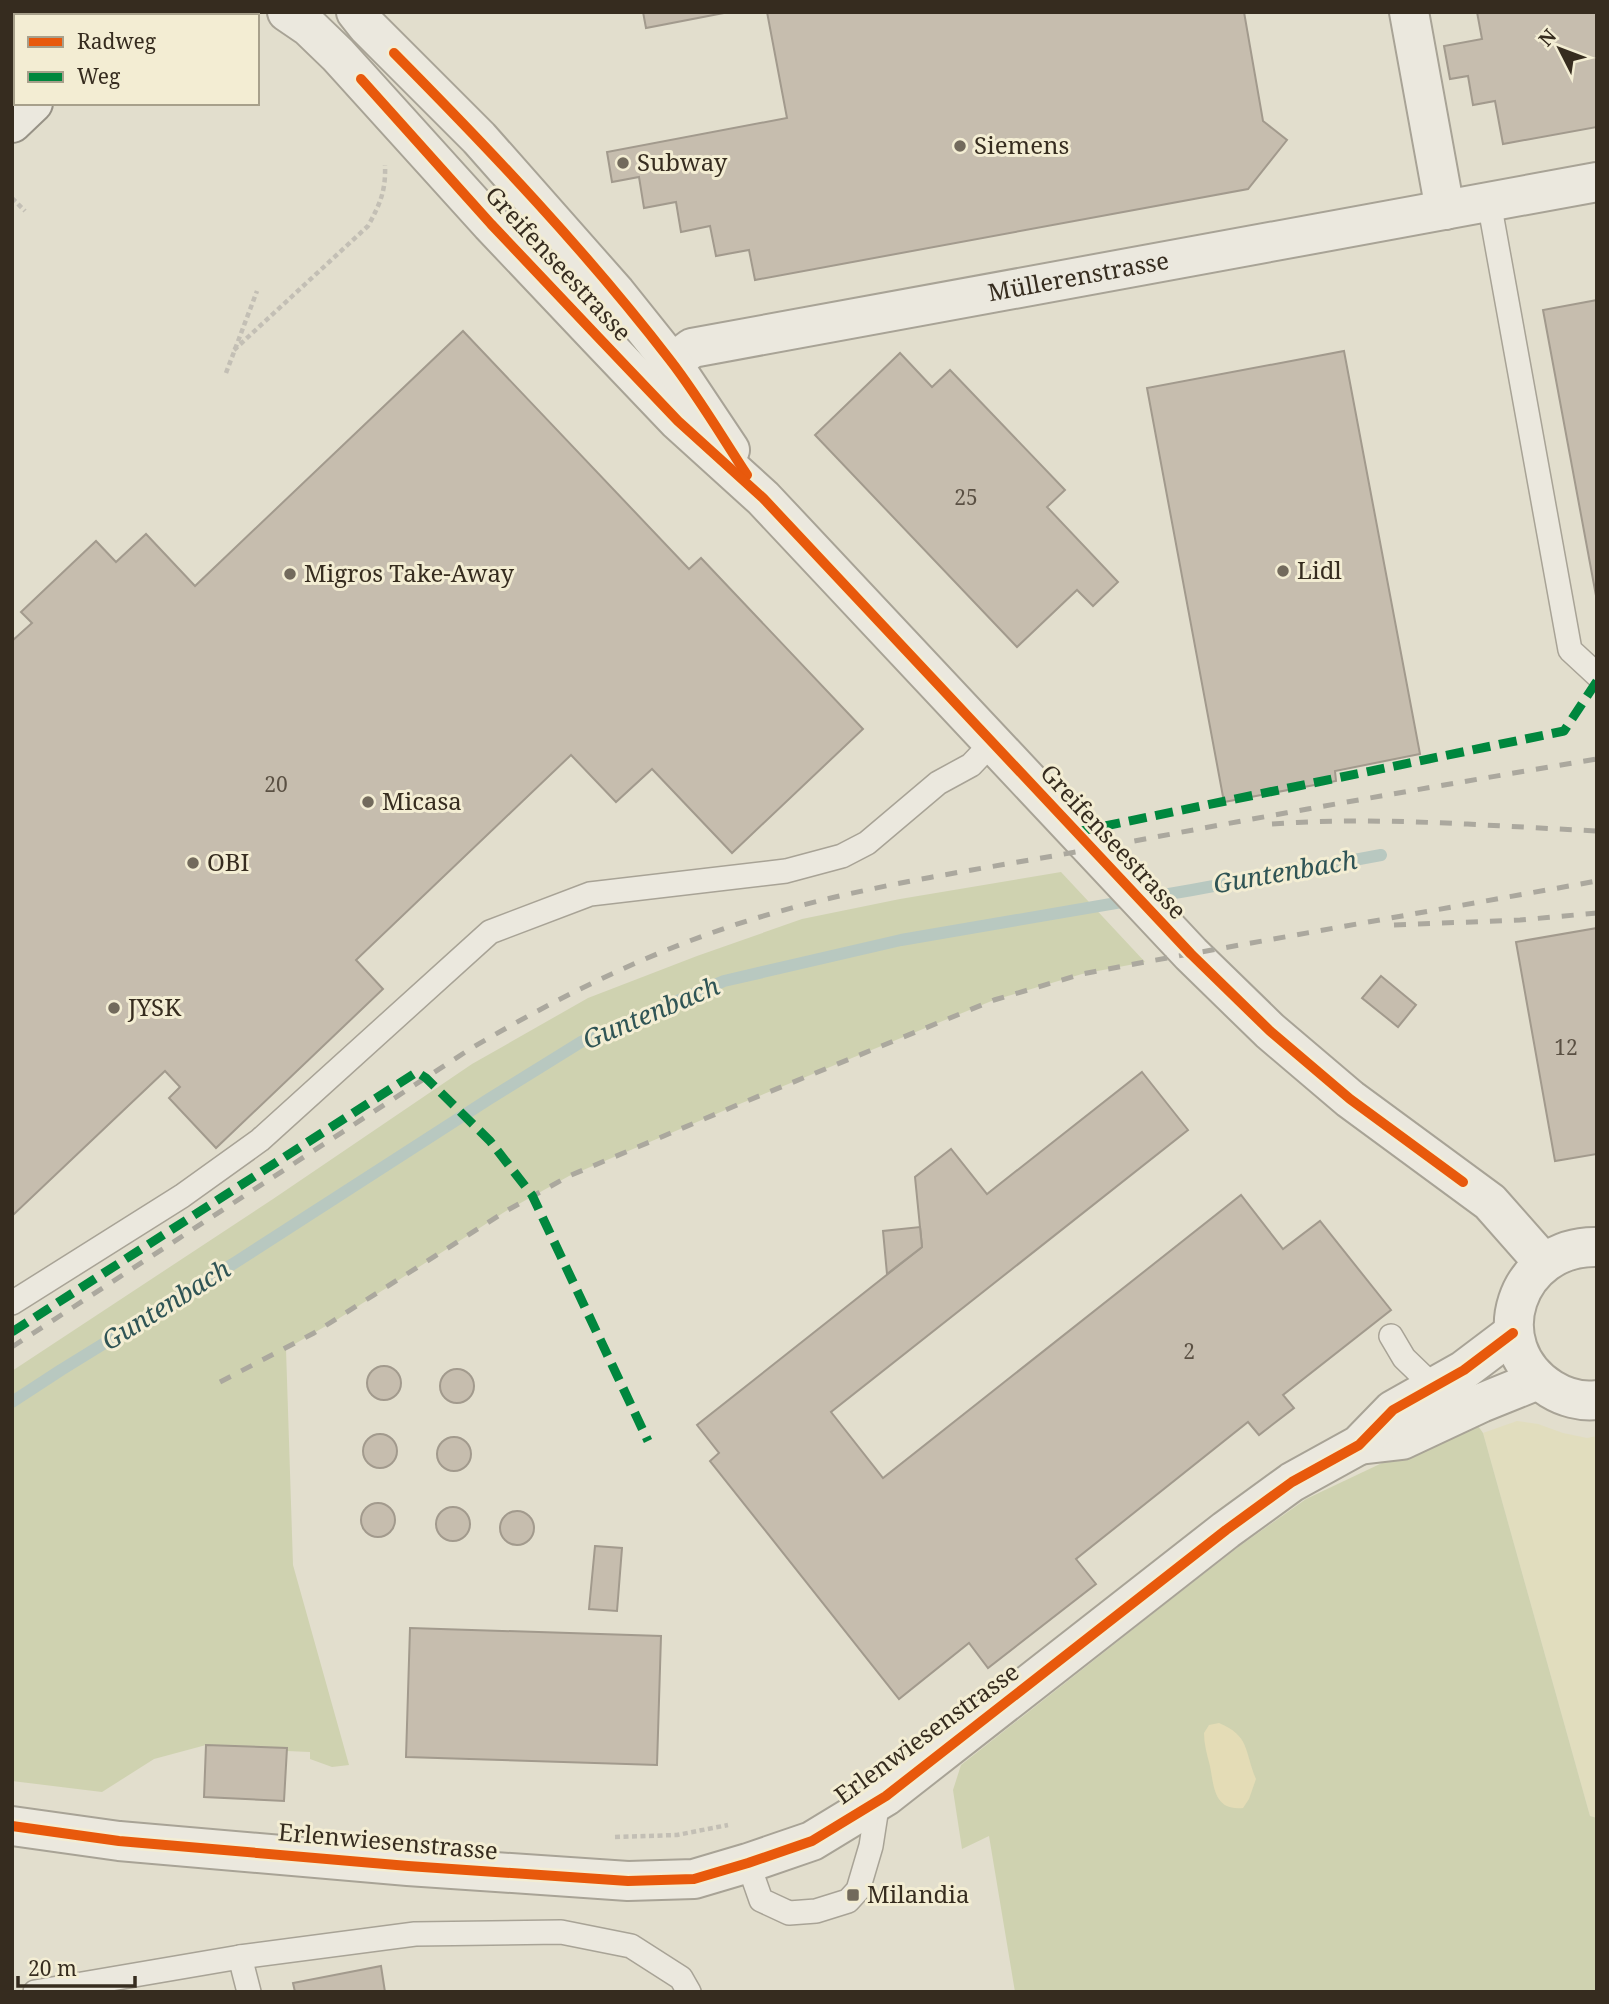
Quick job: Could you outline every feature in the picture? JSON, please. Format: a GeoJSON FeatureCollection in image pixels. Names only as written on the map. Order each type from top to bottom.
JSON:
{"type":"FeatureCollection","features":[{"type":"Feature","properties":{"kind":"street","name":"Greifenseestrasse"},"geometry":{"type":"LineString","coordinates":[[287,12],[309,27],[338,55],[483,215],[678,421],[763,498],[1105,864],[1269,1031],[1350,1100],[1490,1202],[1543,1262]]}},
{"type":"Feature","properties":{"kind":"street","name":"Greifenseestrasse"},"geometry":{"type":"LineString","coordinates":[[356,12],[478,138],[616,293],[672,362],[763,498]]}},
{"type":"Feature","properties":{"kind":"street"},"geometry":{"type":"LineString","coordinates":[[1409,12],[1445,210]]}},
{"type":"Feature","properties":{"kind":"street"},"geometry":{"type":"LineString","coordinates":[[12,123],[31,105]]}},
{"type":"Feature","properties":{"kind":"street","name":"Müllerenstrasse"},"geometry":{"type":"LineString","coordinates":[[672,362],[692,348],[1597,182]]}},
{"type":"Feature","properties":{"kind":"street"},"geometry":{"type":"LineString","coordinates":[[598,337],[648,359],[672,362]]}},
{"type":"Feature","properties":{"kind":"street"},"geometry":{"type":"LineString","coordinates":[[1597,1247],[1567,1250],[1543,1262],[1525,1282],[1515,1307],[1513,1333],[1521,1358],[1538,1380],[1561,1395],[1588,1401],[1597,1399]]}},
{"type":"Feature","properties":{"kind":"street","name":"Erlenwiesenstrasse"},"geometry":{"type":"LineString","coordinates":[[12,1826],[119,1841],[395,1865],[628,1881],[694,1879],[748,1863],[812,1840],[878,1801],[1237,1522],[1292,1482],[1359,1445],[1393,1410],[1464,1370],[1513,1333]]}},
{"type":"Feature","properties":{"kind":"street","name":"Erlenwiesenstrasse"},"geometry":{"type":"LineString","coordinates":[[1359,1445],[1402,1440],[1538,1380]]}},
{"type":"Feature","properties":{"kind":"lane"},"geometry":{"type":"LineString","coordinates":[[1489,202],[1570,650],[1597,675]]}},
{"type":"Feature","properties":{"kind":"lane"},"geometry":{"type":"LineString","coordinates":[[12,1303],[182,1196],[260,1140],[490,932],[590,894],[786,871],[842,856],[867,843],[938,783],[971,765],[992,743]]}},
{"type":"Feature","properties":{"kind":"lane"},"geometry":{"type":"LineString","coordinates":[[1391,1336],[1404,1357],[1433,1386]]}},
{"type":"Feature","properties":{"kind":"lane"},"geometry":{"type":"LineString","coordinates":[[748,1863],[761,1900],[789,1913],[816,1911],[848,1900],[858,1890],[871,1846],[878,1801]]}},
{"type":"Feature","properties":{"kind":"lane"},"geometry":{"type":"LineString","coordinates":[[35,1992],[240,1957],[415,1934],[561,1932],[631,1946],[681,1978],[689,1992]]}},
{"type":"Feature","properties":{"kind":"lane"},"geometry":{"type":"LineString","coordinates":[[240,1957],[249,1992]]}},
{"type":"Feature","properties":{"kind":"path"},"geometry":{"type":"LineString","coordinates":[[234,350],[368,226],[381,202],[385,180],[384,157]]}},
{"type":"Feature","properties":{"kind":"path"},"geometry":{"type":"LineString","coordinates":[[12,198],[26,211]]}},
{"type":"Feature","properties":{"kind":"path"},"geometry":{"type":"LineString","coordinates":[[226,373],[257,291]]}},
{"type":"Feature","properties":{"kind":"path"},"geometry":{"type":"LineString","coordinates":[[608,1838],[677,1835],[741,1822]]}},
{"type":"Feature","properties":{"kind":"shaded area"},"geometry":{"type":"Polygon","coordinates":[[[1517,1421],[1587,1438],[1597,1436],[1597,1818],[1590,1816],[1483,1433],[1517,1421]]]}},
{"type":"Feature","properties":{"kind":"green space"},"geometry":{"type":"Polygon","coordinates":[[[1061,872],[1145,962],[1082,974],[994,1000],[569,1176],[506,1211],[338,1319],[286,1349],[293,1565],[349,1765],[332,1767],[310,1759],[310,1752],[287,1751],[286,1748],[206,1745],[154,1759],[102,1792],[12,1781],[12,1371],[472,1064],[588,998],[802,919],[900,899],[1061,872]]]}},
{"type":"Feature","properties":{"kind":"green space"},"geometry":{"type":"Polygon","coordinates":[[[1476,1423],[1483,1433],[1590,1816],[1597,1818],[1597,1992],[1015,1992],[989,1836],[962,1849],[953,1790],[961,1765],[1241,1545],[1306,1499],[1476,1423]]]}},
{"type":"Feature","properties":{"kind":"sand"},"geometry":{"type":"Polygon","coordinates":[[[1219,1723],[1236,1733],[1245,1745],[1256,1779],[1243,1808],[1226,1806],[1217,1796],[1215,1789],[1204,1733],[1209,1725],[1219,1723]]]}},
{"type":"Feature","properties":{"kind":"building"},"geometry":{"type":"Polygon","coordinates":[[[643,12],[729,12],[646,28],[643,12]]]}},
{"type":"Feature","properties":{"kind":"building","name":"Siemens"},"geometry":{"type":"Polygon","coordinates":[[[767,12],[1244,12],[1263,121],[1287,140],[1248,189],[755,280],[749,250],[716,256],[710,226],[681,232],[676,202],[644,208],[639,177],[612,182],[607,152],[787,118],[767,12]]]}},
{"type":"Feature","properties":{"kind":"building"},"geometry":{"type":"Polygon","coordinates":[[[1477,12],[1597,12],[1597,127],[1503,144],[1495,101],[1473,105],[1468,76],[1450,79],[1444,46],[1482,39],[1477,12]]]}},
{"type":"Feature","properties":{"kind":"building"},"geometry":{"type":"Polygon","coordinates":[[[1597,300],[1597,601],[1543,310],[1597,300]]]}},
{"type":"Feature","properties":{"kind":"building"},"geometry":{"type":"Polygon","coordinates":[[[463,331],[689,569],[701,558],[863,729],[732,853],[652,769],[616,802],[571,755],[356,960],[383,989],[216,1148],[169,1098],[180,1087],[165,1071],[12,1216],[12,641],[32,623],[21,612],[96,541],[116,562],[146,534],[195,586],[463,331]]]}},
{"type":"Feature","properties":{"kind":"building","name":"Lidl"},"geometry":{"type":"Polygon","coordinates":[[[1344,351],[1420,754],[1335,771],[1336,781],[1224,802],[1147,388],[1344,351]]]}},
{"type":"Feature","properties":{"kind":"building"},"geometry":{"type":"Polygon","coordinates":[[[900,353],[932,387],[950,370],[1065,490],[1047,507],[1118,582],[1093,606],[1077,590],[1017,647],[815,435],[900,353]]]}},
{"type":"Feature","properties":{"kind":"building"},"geometry":{"type":"Polygon","coordinates":[[[1597,928],[1597,1154],[1555,1161],[1516,942],[1597,928]]]}},
{"type":"Feature","properties":{"kind":"building"},"geometry":{"type":"Polygon","coordinates":[[[1381,976],[1416,1005],[1398,1027],[1362,998],[1381,976]]]}},
{"type":"Feature","properties":{"kind":"building"},"geometry":{"type":"Polygon","coordinates":[[[1142,1072],[1188,1130],[831,1412],[883,1478],[1241,1195],[1283,1249],[1320,1221],[1391,1310],[1283,1395],[1294,1408],[1259,1435],[1248,1422],[1076,1559],[1096,1584],[988,1668],[969,1643],[899,1699],[710,1461],[719,1453],[697,1425],[922,1247],[915,1177],[951,1149],[987,1194],[1142,1072]]]}},
{"type":"Feature","properties":{"kind":"building"},"geometry":{"type":"Polygon","coordinates":[[[920,1227],[922,1247],[887,1274],[883,1231],[920,1227]]]}},
{"type":"Feature","properties":{"kind":"building"},"geometry":{"type":"Polygon","coordinates":[[[384,1366],[396,1371],[401,1383],[396,1395],[384,1400],[372,1395],[367,1383],[372,1371],[384,1366]]]}},
{"type":"Feature","properties":{"kind":"building"},"geometry":{"type":"Polygon","coordinates":[[[457,1369],[469,1374],[474,1386],[469,1398],[457,1403],[445,1398],[440,1386],[445,1374],[457,1369]]]}},
{"type":"Feature","properties":{"kind":"building"},"geometry":{"type":"Polygon","coordinates":[[[380,1434],[392,1439],[397,1451],[392,1463],[380,1468],[368,1463],[363,1451],[368,1439],[380,1434]]]}},
{"type":"Feature","properties":{"kind":"building"},"geometry":{"type":"Polygon","coordinates":[[[454,1437],[466,1442],[471,1454],[466,1466],[454,1471],[442,1466],[437,1454],[442,1442],[454,1437]]]}},
{"type":"Feature","properties":{"kind":"building"},"geometry":{"type":"Polygon","coordinates":[[[378,1503],[390,1508],[395,1520],[390,1532],[378,1537],[366,1532],[361,1520],[366,1508],[378,1503]]]}},
{"type":"Feature","properties":{"kind":"building"},"geometry":{"type":"Polygon","coordinates":[[[453,1507],[465,1512],[470,1524],[465,1536],[453,1541],[441,1536],[436,1524],[441,1512],[453,1507]]]}},
{"type":"Feature","properties":{"kind":"building"},"geometry":{"type":"Polygon","coordinates":[[[517,1511],[529,1516],[534,1528],[529,1540],[517,1545],[505,1540],[500,1528],[505,1516],[517,1511]]]}},
{"type":"Feature","properties":{"kind":"building"},"geometry":{"type":"Polygon","coordinates":[[[595,1546],[622,1548],[617,1611],[589,1609],[595,1546]]]}},
{"type":"Feature","properties":{"kind":"building"},"geometry":{"type":"Polygon","coordinates":[[[410,1628],[661,1636],[657,1765],[406,1757],[410,1628]]]}},
{"type":"Feature","properties":{"kind":"building"},"geometry":{"type":"Polygon","coordinates":[[[206,1745],[287,1748],[284,1801],[204,1797],[206,1745]]]}},
{"type":"Feature","properties":{"kind":"building"},"geometry":{"type":"Polygon","coordinates":[[[381,1966],[385,1992],[295,1992],[293,1983],[381,1966]]]}},
{"type":"Feature","properties":{"kind":"waterway","name":"Guntenbach"},"geometry":{"type":"LineString","coordinates":[[12,1402],[581,1042],[724,981],[901,940],[1381,855]]}},
{"type":"Feature","properties":{"kind":"railway"},"geometry":{"type":"LineString","coordinates":[[12,1347],[470,1049],[578,990],[691,940],[810,903],[892,885],[1597,759]]}},
{"type":"Feature","properties":{"kind":"railway"},"geometry":{"type":"LineString","coordinates":[[1272,824],[1394,821],[1597,831]]}},
{"type":"Feature","properties":{"kind":"railway"},"geometry":{"type":"LineString","coordinates":[[220,1382],[314,1333],[506,1211],[569,1176],[994,1000],[1082,974],[1597,881]]}},
{"type":"Feature","properties":{"kind":"railway"},"geometry":{"type":"LineString","coordinates":[[1394,925],[1520,920],[1597,913]]}},
{"type":"Feature","properties":{"kind":"marked path"},"geometry":{"type":"LineString","coordinates":[[1076,832],[1564,731],[1597,681]]}},
{"type":"Feature","properties":{"kind":"marked path"},"geometry":{"type":"LineString","coordinates":[[12,1332],[417,1072],[490,1141],[532,1195],[648,1441]]}},
{"type":"Feature","properties":{"kind":"cycle path"},"geometry":{"type":"LineString","coordinates":[[394,53],[502,164],[605,280],[680,374],[747,475]]}},
{"type":"Feature","properties":{"kind":"cycle path"},"geometry":{"type":"LineString","coordinates":[[361,79],[491,224],[598,337],[678,421],[763,498],[1191,954],[1270,1031],[1350,1099],[1463,1182]]}},
{"type":"Feature","properties":{"kind":"cycle path"},"geometry":{"type":"LineString","coordinates":[[12,1826],[119,1841],[408,1866],[628,1881],[694,1879],[748,1863],[812,1841],[886,1796],[1226,1530],[1292,1482],[1359,1445],[1393,1410],[1464,1370],[1513,1333]]}},
{"type":"Feature","properties":{"kind":"place","name":"Siemens"},"geometry":{"type":"Point","coordinates":[960,146]}},
{"type":"Feature","properties":{"kind":"place","name":"Subway"},"geometry":{"type":"Point","coordinates":[623,163]}},
{"type":"Feature","properties":{"kind":"place","name":"Lidl"},"geometry":{"type":"Point","coordinates":[1283,571]}},
{"type":"Feature","properties":{"kind":"place","name":"Migros Take-Away"},"geometry":{"type":"Point","coordinates":[290,574]}},
{"type":"Feature","properties":{"kind":"place","name":"Micasa"},"geometry":{"type":"Point","coordinates":[368,802]}},
{"type":"Feature","properties":{"kind":"place","name":"OBI"},"geometry":{"type":"Point","coordinates":[193,863]}},
{"type":"Feature","properties":{"kind":"place","name":"JYSK"},"geometry":{"type":"Point","coordinates":[114,1008]}},
{"type":"Feature","properties":{"kind":"place","name":"Milandia"},"geometry":{"type":"Point","coordinates":[853,1895]}}]}
